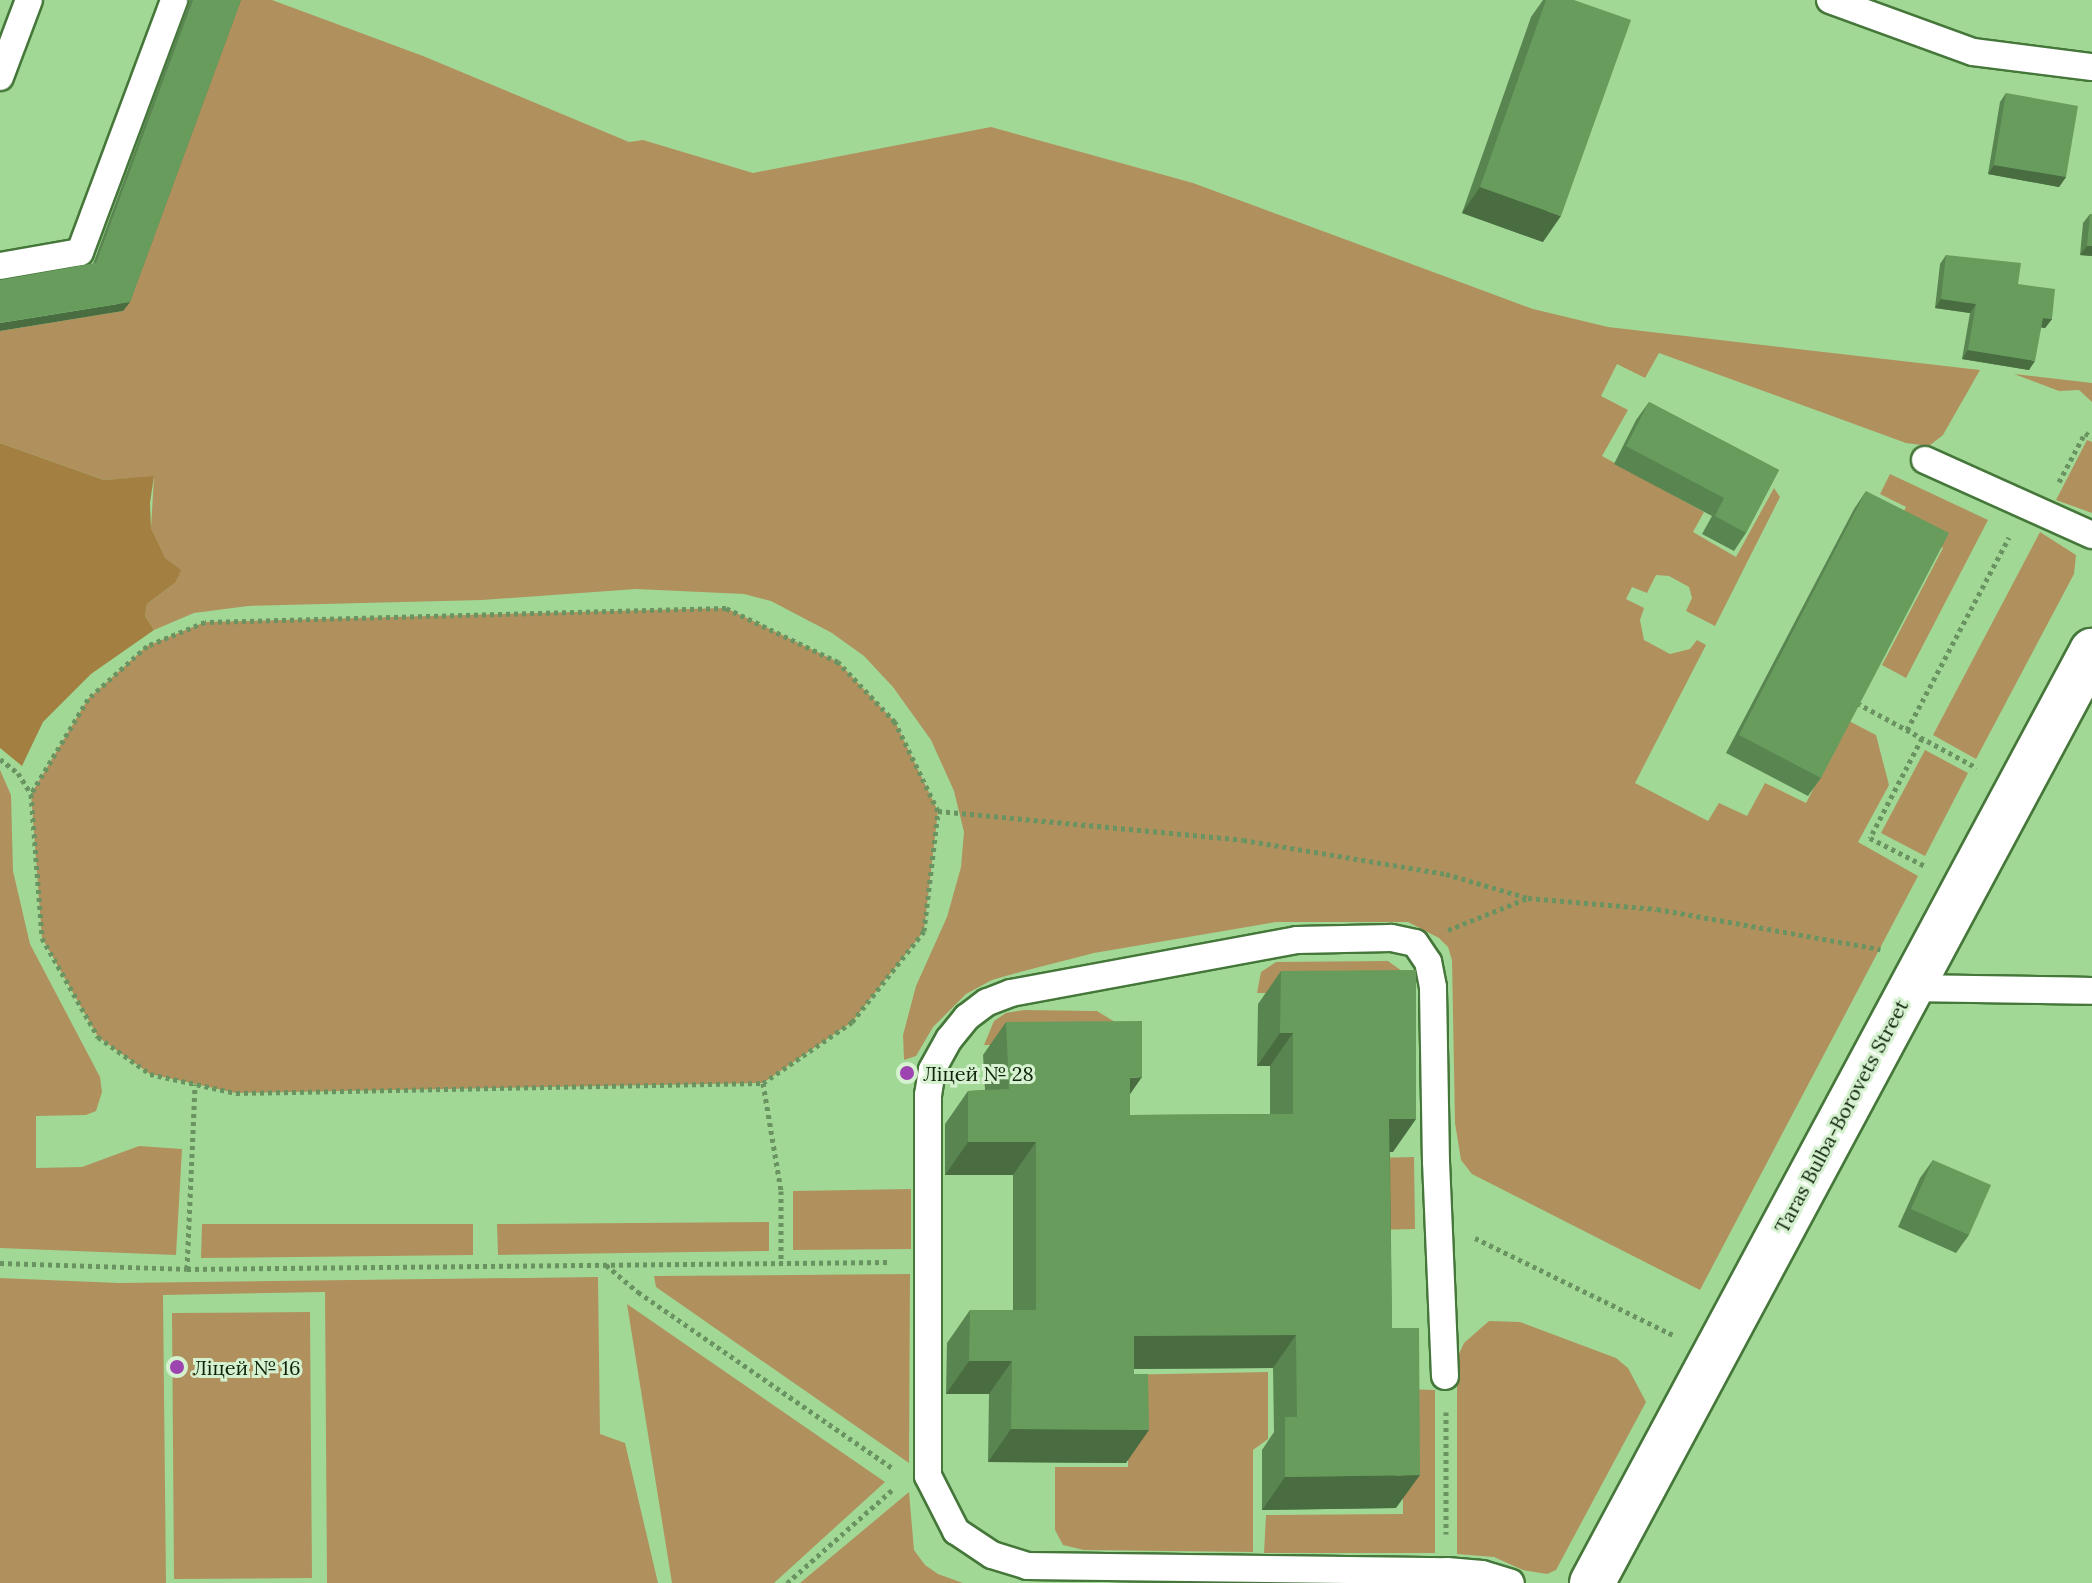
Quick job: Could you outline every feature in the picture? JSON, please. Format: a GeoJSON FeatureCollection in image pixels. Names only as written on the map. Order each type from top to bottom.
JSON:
{"type":"FeatureCollection","features":[{"type":"Feature","properties":{"kind":"street","name":"Taras Bulba-Borovets Street"},"geometry":{"type":"LineString","coordinates":[[1592,1583],[2092,651]]}},
{"type":"Feature","properties":{"kind":"lane"},"geometry":{"type":"LineString","coordinates":[[0,77],[29,0]]}},
{"type":"Feature","properties":{"kind":"lane"},"geometry":{"type":"LineString","coordinates":[[0,266],[80,252],[174,0]]}},
{"type":"Feature","properties":{"kind":"lane"},"geometry":{"type":"LineString","coordinates":[[1830,0],[1973,52],[2092,67]]}},
{"type":"Feature","properties":{"kind":"lane"},"geometry":{"type":"LineString","coordinates":[[1925,460],[2092,535]]}},
{"type":"Feature","properties":{"kind":"lane"},"geometry":{"type":"LineString","coordinates":[[1445,1376],[1433,987],[1428,962],[1415,943],[1391,938],[1270,944],[1011,993],[987,1002],[967,1017],[932,1070],[928,1095],[928,1262],[917,1477],[956,1531],[992,1555],[1027,1566],[1447,1571],[1482,1574],[1511,1583]]}},
{"type":"Feature","properties":{"kind":"lane"},"geometry":{"type":"LineString","coordinates":[[1909,988],[2092,991]]}},
{"type":"Feature","properties":{"kind":"path"},"geometry":{"type":"LineString","coordinates":[[1907,730],[2034,509],[2085,433],[2092,437]]}},
{"type":"Feature","properties":{"kind":"path"},"geometry":{"type":"LineString","coordinates":[[0,759],[18,773],[31,794],[42,938],[98,1037],[150,1074],[236,1093],[763,1083],[852,1022],[924,931],[938,811],[895,722],[838,662],[726,608],[205,622],[147,646],[88,699],[31,794]]}},
{"type":"Feature","properties":{"kind":"path"},"geometry":{"type":"LineString","coordinates":[[1857,703],[1978,769]]}},
{"type":"Feature","properties":{"kind":"path"},"geometry":{"type":"LineString","coordinates":[[1922,738],[1870,838],[1927,867]]}},
{"type":"Feature","properties":{"kind":"path"},"geometry":{"type":"LineString","coordinates":[[938,811],[1243,840],[1446,874],[1528,898],[1657,909],[1885,950]]}},
{"type":"Feature","properties":{"kind":"path"},"geometry":{"type":"LineString","coordinates":[[1415,943],[1528,898]]}},
{"type":"Feature","properties":{"kind":"path"},"geometry":{"type":"LineString","coordinates":[[763,1083],[781,1191],[781,1263]]}},
{"type":"Feature","properties":{"kind":"path"},"geometry":{"type":"LineString","coordinates":[[187,1269],[195,1084]]}},
{"type":"Feature","properties":{"kind":"path"},"geometry":{"type":"LineString","coordinates":[[1438,1220],[1683,1340]]}},
{"type":"Feature","properties":{"kind":"path"},"geometry":{"type":"LineString","coordinates":[[0,1263],[187,1269],[928,1262]]}},
{"type":"Feature","properties":{"kind":"path"},"geometry":{"type":"LineString","coordinates":[[606,1265],[638,1292],[917,1477],[787,1583]]}},
{"type":"Feature","properties":{"kind":"path"},"geometry":{"type":"LineString","coordinates":[[1445,1376],[1447,1571]]}},
{"type":"Feature","properties":{"kind":"shaded area"},"geometry":{"type":"Polygon","coordinates":[[[238,0],[272,0],[423,56],[629,142],[643,140],[753,173],[991,127],[1193,183],[1533,309],[1608,327],[1980,370],[1943,435],[1929,446],[1906,443],[1659,353],[1645,378],[1617,364],[1601,396],[1628,410],[1602,456],[1704,512],[1693,532],[1736,557],[1774,488],[1780,497],[1715,626],[1686,611],[1692,598],[1689,587],[1669,576],[1656,575],[1647,593],[1632,587],[1626,599],[1644,608],[1640,620],[1644,640],[1670,654],[1690,649],[1697,640],[1706,645],[1635,783],[1708,821],[1719,803],[1747,816],[1765,783],[1806,803],[1849,721],[1876,735],[1889,785],[1858,842],[1918,876],[1700,1290],[1472,1174],[1461,1160],[1455,1123],[1452,960],[1448,947],[1439,938],[1408,922],[1276,922],[1094,953],[1020,972],[992,980],[966,994],[933,1027],[916,1056],[904,1060],[903,1035],[916,986],[947,917],[961,867],[964,832],[954,791],[931,740],[893,687],[864,656],[832,633],[771,601],[744,594],[636,589],[482,600],[248,606],[194,613],[154,630],[145,616],[147,604],[175,583],[151,528],[154,477],[104,480],[0,443],[0,331],[123,311],[238,0]]]}},
{"type":"Feature","properties":{"kind":"shaded area"},"geometry":{"type":"Polygon","coordinates":[[[2014,374],[2092,383],[2092,402],[2079,390],[2059,391],[2014,374]]]}},
{"type":"Feature","properties":{"kind":"shaded area"},"geometry":{"type":"Polygon","coordinates":[[[2087,440],[2092,442],[2092,513],[2056,500],[2087,440]]]}},
{"type":"Feature","properties":{"kind":"shaded area"},"geometry":{"type":"Polygon","coordinates":[[[0,443],[104,480],[154,476],[150,503],[151,528],[165,558],[181,570],[175,583],[147,604],[145,616],[154,630],[91,674],[43,722],[22,766],[0,748],[0,443]]]}},
{"type":"Feature","properties":{"kind":"shaded area"},"geometry":{"type":"Polygon","coordinates":[[[1890,474],[1988,520],[1906,678],[1882,665],[1943,548],[1897,525],[1906,507],[1880,494],[1890,474]]]}},
{"type":"Feature","properties":{"kind":"shaded area"},"geometry":{"type":"Polygon","coordinates":[[[2040,532],[2076,555],[2074,574],[1976,759],[1933,735],[2040,532]]]}},
{"type":"Feature","properties":{"kind":"shaded area"},"geometry":{"type":"Polygon","coordinates":[[[726,608],[838,662],[895,722],[938,811],[924,931],[852,1022],[763,1083],[236,1093],[150,1074],[98,1037],[42,938],[31,794],[88,699],[147,646],[205,622],[726,608]]]}},
{"type":"Feature","properties":{"kind":"shaded area"},"geometry":{"type":"Polygon","coordinates":[[[1925,750],[1968,773],[1925,856],[1881,833],[1925,750]]]}},
{"type":"Feature","properties":{"kind":"shaded area"},"geometry":{"type":"Polygon","coordinates":[[[0,770],[11,795],[13,871],[30,944],[100,1077],[102,1092],[96,1111],[86,1115],[36,1116],[36,1168],[82,1167],[139,1146],[182,1149],[176,1255],[0,1248],[0,770]]]}},
{"type":"Feature","properties":{"kind":"shaded area"},"geometry":{"type":"Polygon","coordinates":[[[1388,961],[1406,974],[1401,993],[1257,993],[1261,972],[1276,962],[1388,961]]]}},
{"type":"Feature","properties":{"kind":"shaded area"},"geometry":{"type":"Polygon","coordinates":[[[1024,1010],[1097,1011],[1115,1022],[1117,1045],[984,1045],[994,1021],[1006,1013],[1024,1010]]]}},
{"type":"Feature","properties":{"kind":"shaded area"},"geometry":{"type":"Polygon","coordinates":[[[1414,1157],[1415,1229],[1375,1230],[1374,1158],[1414,1157]]]}},
{"type":"Feature","properties":{"kind":"shaded area"},"geometry":{"type":"Polygon","coordinates":[[[911,1189],[911,1249],[793,1250],[793,1191],[911,1189]]]}},
{"type":"Feature","properties":{"kind":"shaded area"},"geometry":{"type":"Polygon","coordinates":[[[769,1222],[769,1251],[498,1255],[497,1224],[769,1222]]]}},
{"type":"Feature","properties":{"kind":"shaded area"},"geometry":{"type":"Polygon","coordinates":[[[202,1224],[473,1224],[473,1255],[201,1258],[202,1224]]]}},
{"type":"Feature","properties":{"kind":"shaded area"},"geometry":{"type":"Polygon","coordinates":[[[910,1274],[909,1463],[656,1287],[654,1276],[910,1274]]]}},
{"type":"Feature","properties":{"kind":"shaded area"},"geometry":{"type":"Polygon","coordinates":[[[598,1277],[600,1434],[625,1443],[658,1583],[327,1583],[325,1292],[163,1295],[166,1583],[0,1583],[0,1278],[118,1283],[598,1277]]]}},
{"type":"Feature","properties":{"kind":"shaded area"},"geometry":{"type":"Polygon","coordinates":[[[627,1304],[885,1482],[774,1583],[672,1583],[627,1304]]]}},
{"type":"Feature","properties":{"kind":"shaded area"},"geometry":{"type":"Polygon","coordinates":[[[310,1312],[312,1578],[174,1579],[172,1313],[310,1312]]]}},
{"type":"Feature","properties":{"kind":"shaded area"},"geometry":{"type":"Polygon","coordinates":[[[1489,1321],[1520,1322],[1616,1358],[1628,1368],[1646,1402],[1556,1570],[1547,1574],[1523,1570],[1494,1557],[1457,1554],[1457,1358],[1464,1343],[1489,1321]]]}},
{"type":"Feature","properties":{"kind":"shaded area"},"geometry":{"type":"Polygon","coordinates":[[[1268,1372],[1268,1439],[1253,1450],[1253,1552],[1084,1550],[1063,1545],[1055,1530],[1055,1467],[1128,1467],[1128,1404],[1115,1375],[1268,1372]]]}},
{"type":"Feature","properties":{"kind":"shaded area"},"geometry":{"type":"Polygon","coordinates":[[[1402,1389],[1435,1390],[1435,1553],[1264,1553],[1266,1515],[1403,1514],[1402,1389]]]}},
{"type":"Feature","properties":{"kind":"shaded area"},"geometry":{"type":"Polygon","coordinates":[[[909,1492],[914,1550],[925,1565],[938,1574],[963,1583],[800,1583],[909,1492]]]}},
{"type":"Feature","properties":{"kind":"building"},"geometry":{"type":"Polygon","coordinates":[[[193,0],[241,0],[130,302],[0,323],[0,280],[96,263],[193,0]]]}},
{"type":"Feature","properties":{"kind":"building"},"geometry":{"type":"Polygon","coordinates":[[[1546,0],[1574,0],[1631,20],[1561,216],[1480,187],[1546,0]]]}},
{"type":"Feature","properties":{"kind":"building"},"geometry":{"type":"Polygon","coordinates":[[[2006,93],[2078,106],[2066,177],[1994,165],[2006,93]]]}},
{"type":"Feature","properties":{"kind":"building"},"geometry":{"type":"Polygon","coordinates":[[[2090,214],[2092,246],[2087,246],[2090,214]]]}},
{"type":"Feature","properties":{"kind":"building"},"geometry":{"type":"Polygon","coordinates":[[[1946,255],[2021,263],[2018,284],[2055,289],[2052,319],[2043,318],[2035,361],[1968,350],[1976,304],[1941,299],[1946,255]]]}},
{"type":"Feature","properties":{"kind":"building"},"geometry":{"type":"Polygon","coordinates":[[[1649,402],[1779,470],[1746,533],[1715,516],[1724,498],[1626,446],[1649,402]]]}},
{"type":"Feature","properties":{"kind":"building"},"geometry":{"type":"Polygon","coordinates":[[[1866,491],[1949,533],[1821,778],[1739,735],[1866,491]]]}},
{"type":"Feature","properties":{"kind":"building"},"geometry":{"type":"Polygon","coordinates":[[[1416,970],[1416,1119],[1389,1119],[1392,1328],[1419,1328],[1420,1475],[1285,1477],[1285,1417],[1297,1417],[1296,1335],[1134,1336],[1134,1374],[1148,1374],[1149,1430],[1011,1429],[1012,1361],[969,1361],[970,1310],[1036,1310],[1036,1142],[968,1142],[968,1091],[1009,1089],[1006,1022],[1142,1021],[1142,1077],[1130,1078],[1130,1115],[1293,1114],[1293,1033],[1280,1033],[1281,971],[1416,970]]]}},
{"type":"Feature","properties":{"kind":"building"},"geometry":{"type":"Polygon","coordinates":[[[1933,1160],[1991,1185],[1969,1235],[1911,1209],[1933,1160]]]}},
{"type":"Feature","properties":{"kind":"place","name":"Ліцей № 28"},"geometry":{"type":"Point","coordinates":[907,1073]}},
{"type":"Feature","properties":{"kind":"place","name":"Ліцей № 16"},"geometry":{"type":"Point","coordinates":[177,1367]}}]}
